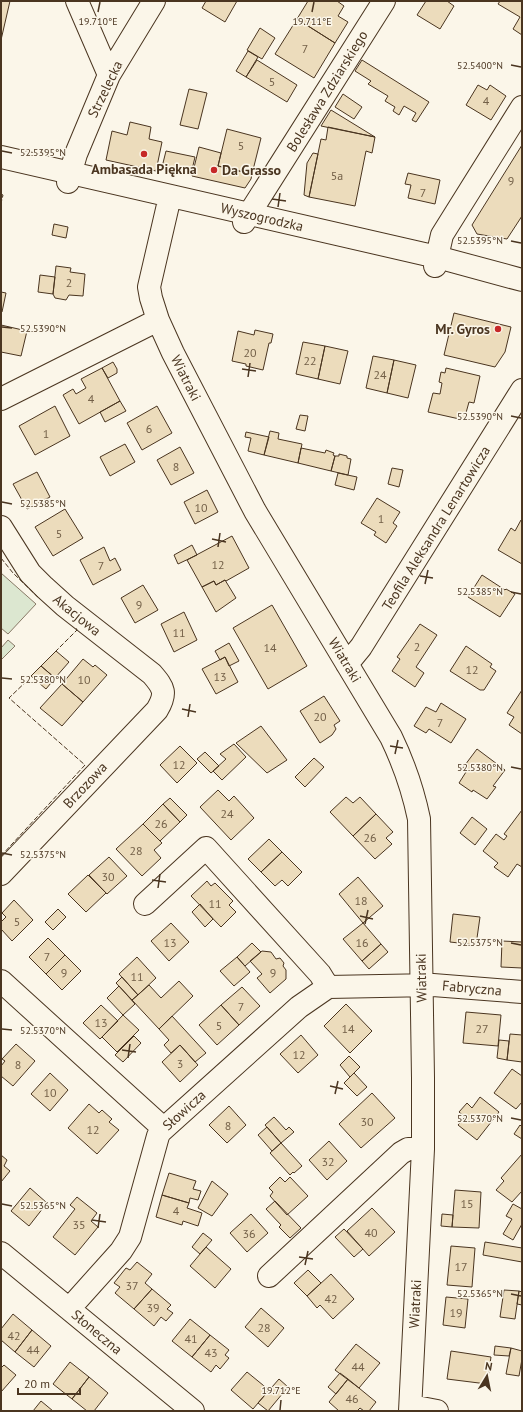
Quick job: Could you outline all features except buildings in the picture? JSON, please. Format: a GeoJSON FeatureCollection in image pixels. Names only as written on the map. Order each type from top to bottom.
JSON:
{"type":"FeatureCollection","features":[{"type":"Feature","properties":{"kind":"street"},"geometry":{"type":"LineString","coordinates":[[77,1],[109,75]]}},
{"type":"Feature","properties":{"kind":"street","name":"Strzelecka"},"geometry":{"type":"LineString","coordinates":[[69,177],[76,154],[109,75],[154,1]]}},
{"type":"Feature","properties":{"kind":"street","name":"Bolesława Zdziarskiego"},"geometry":{"type":"LineString","coordinates":[[247,218],[384,1]]}},
{"type":"Feature","properties":{"kind":"street"},"geometry":{"type":"LineString","coordinates":[[436,262],[442,235],[522,107]]}},
{"type":"Feature","properties":{"kind":"street","name":"Wyszogrodzka"},"geometry":{"type":"LineString","coordinates":[[1,157],[69,177],[436,262],[522,280]]}},
{"type":"Feature","properties":{"kind":"street","name":"Wiatraki"},"geometry":{"type":"LineString","coordinates":[[168,205],[149,287],[158,320],[173,353],[255,511],[391,738],[401,757],[415,797],[419,819],[423,1149],[410,1408]]}},
{"type":"Feature","properties":{"kind":"street"},"geometry":{"type":"LineString","coordinates":[[1,399],[158,320]]}},
{"type":"Feature","properties":{"kind":"street","name":"Teofila Aleksandra Lenartowicza"},"geometry":{"type":"LineString","coordinates":[[347,664],[361,647],[522,390]]}},
{"type":"Feature","properties":{"kind":"street","name":"Akacjowa"},"geometry":{"type":"LineString","coordinates":[[1,526],[30,574],[65,606],[152,674],[159,683],[163,693]]}},
{"type":"Feature","properties":{"kind":"street","name":"Brzozowa"},"geometry":{"type":"LineString","coordinates":[[1,874],[157,710],[162,701],[163,693]]}},
{"type":"Feature","properties":{"kind":"street"},"geometry":{"type":"LineString","coordinates":[[144,904],[206,848],[320,974],[328,987],[422,985]]}},
{"type":"Feature","properties":{"kind":"street"},"geometry":{"type":"LineString","coordinates":[[1,981],[163,1128]]}},
{"type":"Feature","properties":{"kind":"street","name":"Fabryczna"},"geometry":{"type":"LineString","coordinates":[[422,985],[522,992]]}},
{"type":"Feature","properties":{"kind":"street","name":"Słowicza"},"geometry":{"type":"LineString","coordinates":[[69,1309],[121,1251],[130,1238],[158,1136],[163,1128],[299,1007],[328,987]]}},
{"type":"Feature","properties":{"kind":"street"},"geometry":{"type":"LineString","coordinates":[[269,1276],[401,1153],[408,1149],[423,1149]]}},
{"type":"Feature","properties":{"kind":"street","name":"Słoneczna"},"geometry":{"type":"LineString","coordinates":[[1,1253],[193,1411]]}},
{"type":"Feature","properties":{"kind":"street"},"geometry":{"type":"LineString","coordinates":[[410,1408],[437,1411]]}},
{"type":"Feature","properties":{"kind":"green space"},"geometry":{"type":"Polygon","coordinates":[[[1,573],[36,604],[8,634],[1,628],[1,573]]]}},
{"type":"Feature","properties":{"kind":"green space"},"geometry":{"type":"Polygon","coordinates":[[[8,640],[15,646],[1,660],[1,648],[8,640]]]}},
{"type":"Feature","properties":{"kind":"fence"},"geometry":{"type":"LineString","coordinates":[[1,194],[3,195],[1,203]]}},
{"type":"Feature","properties":{"kind":"fence"},"geometry":{"type":"LineString","coordinates":[[1,558],[13,573],[40,599]]}},
{"type":"Feature","properties":{"kind":"fence"},"geometry":{"type":"LineString","coordinates":[[55,652],[77,630],[76,628]]}},
{"type":"Feature","properties":{"kind":"fence"},"geometry":{"type":"LineString","coordinates":[[1,856],[85,765],[9,698],[33,675]]}},
{"type":"Feature","properties":{"kind":"place","name":"Ambasada Piękna"},"geometry":{"type":"Point","coordinates":[144,154]}},
{"type":"Feature","properties":{"kind":"place","name":"Da Grasso"},"geometry":{"type":"Point","coordinates":[214,170]}},
{"type":"Feature","properties":{"kind":"place","name":"Mr. Gyros"},"geometry":{"type":"Point","coordinates":[498,329]}}]}
